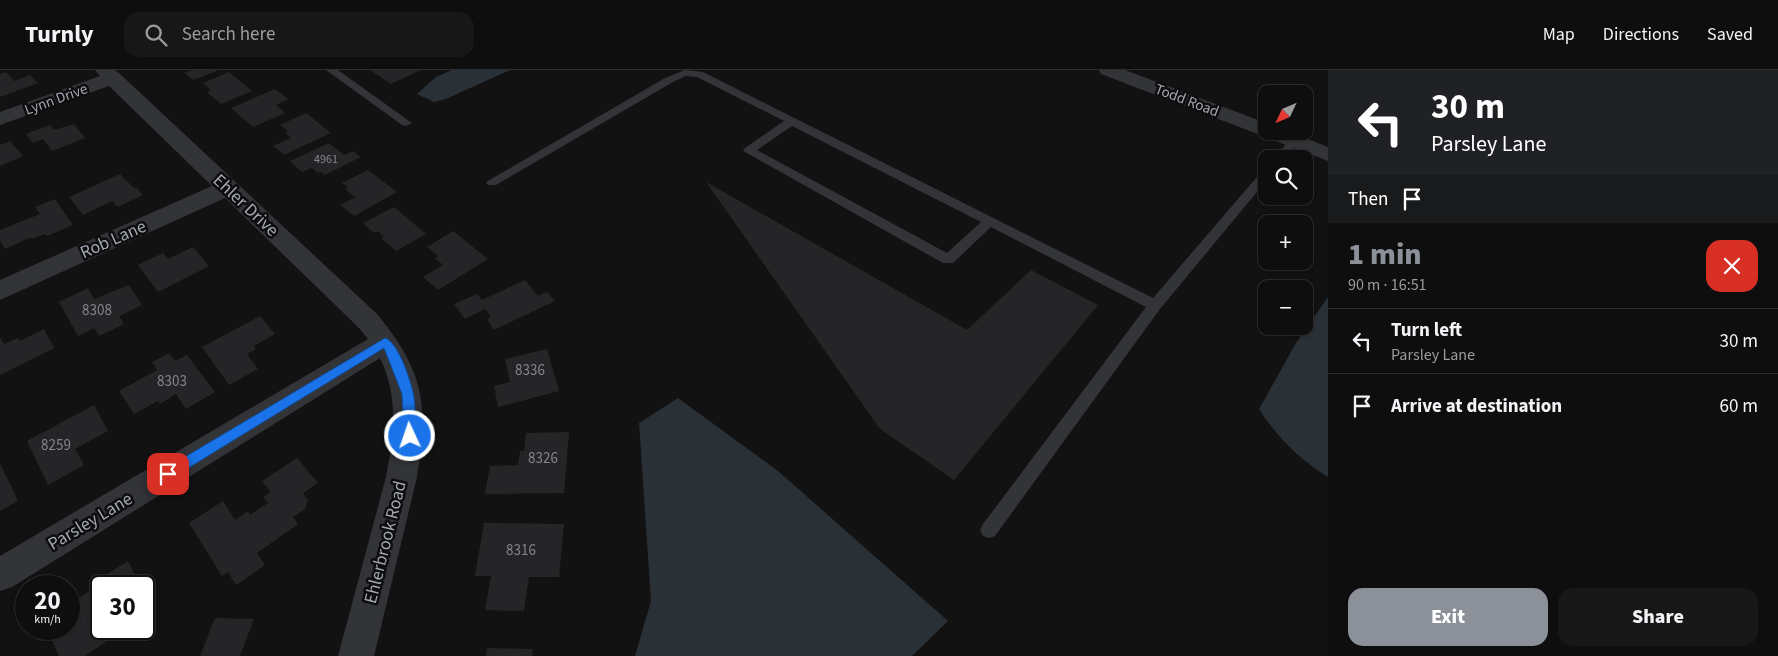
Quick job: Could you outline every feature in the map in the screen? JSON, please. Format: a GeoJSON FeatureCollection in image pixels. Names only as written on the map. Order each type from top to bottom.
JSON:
{"type":"FeatureCollection","features":[{"type":"Feature","properties":{"kind":"street","name":"Todd Road"},"geometry":{"type":"LineString","coordinates":[[1108,70],[1258,128]]}},
{"type":"Feature","properties":{"kind":"street","name":"Lynn Drive"},"geometry":{"type":"LineString","coordinates":[[0,119],[108,74]]}},
{"type":"Feature","properties":{"kind":"street","name":"Ehler Drive"},"geometry":{"type":"LineString","coordinates":[[108,74],[368,321],[385,342]]}},
{"type":"Feature","properties":{"kind":"street","name":"Todd Road"},"geometry":{"type":"LineString","coordinates":[[1294,141],[1328,154]]}},
{"type":"Feature","properties":{"kind":"street","name":"Rob Lane"},"geometry":{"type":"LineString","coordinates":[[0,291],[226,188]]}},
{"type":"Feature","properties":{"kind":"street","name":"Parsley Lane"},"geometry":{"type":"LineString","coordinates":[[0,575],[385,342]]}},
{"type":"Feature","properties":{"kind":"street","name":"Ehlerbrook Road"},"geometry":{"type":"LineString","coordinates":[[356,656],[403,475],[410,436],[407,394],[392,349],[385,342]]}},
{"type":"Feature","properties":{"kind":"lane"},"geometry":{"type":"LineString","coordinates":[[332,70],[406,123]]}},
{"type":"Feature","properties":{"kind":"lane"},"geometry":{"type":"LineString","coordinates":[[492,182],[660,85],[685,73],[699,74],[1155,305]]}},
{"type":"Feature","properties":{"kind":"lane"},"geometry":{"type":"LineString","coordinates":[[792,121],[749,150],[948,260],[990,221]]}},
{"type":"Feature","properties":{"kind":"lane"},"geometry":{"type":"LineString","coordinates":[[1287,150],[1294,141]]}},
{"type":"Feature","properties":{"kind":"lane"},"geometry":{"type":"LineString","coordinates":[[989,530],[1155,305],[1258,183]]}},
{"type":"Feature","properties":{"kind":"shaded area"},"geometry":{"type":"Polygon","coordinates":[[[452,70],[510,70],[446,99],[434,102],[417,94],[436,77],[452,70]]]}},
{"type":"Feature","properties":{"kind":"shaded area"},"geometry":{"type":"Polygon","coordinates":[[[1328,297],[1328,477],[1289,447],[1259,409],[1302,335],[1313,335],[1313,319],[1328,297]]]}},
{"type":"Feature","properties":{"kind":"shaded area"},"geometry":{"type":"Polygon","coordinates":[[[678,398],[778,471],[948,621],[912,656],[635,656],[651,601],[639,423],[678,398]]]}},
{"type":"Feature","properties":{"kind":"building"},"geometry":{"type":"Polygon","coordinates":[[[192,70],[219,70],[193,80],[184,73],[192,70]]]}},
{"type":"Feature","properties":{"kind":"building"},"geometry":{"type":"Polygon","coordinates":[[[370,70],[421,70],[391,84],[370,70]]]}},
{"type":"Feature","properties":{"kind":"building"},"geometry":{"type":"Polygon","coordinates":[[[6,72],[14,81],[30,75],[38,83],[0,97],[0,74],[6,72]]]}},
{"type":"Feature","properties":{"kind":"building"},"geometry":{"type":"Polygon","coordinates":[[[229,72],[252,91],[221,104],[207,92],[211,90],[203,83],[229,72]]]}},
{"type":"Feature","properties":{"kind":"building"},"geometry":{"type":"Polygon","coordinates":[[[275,89],[288,99],[276,105],[285,113],[253,127],[231,108],[275,89]]]}},
{"type":"Feature","properties":{"kind":"building"},"geometry":{"type":"Polygon","coordinates":[[[306,113],[331,133],[284,155],[273,146],[291,138],[285,133],[288,131],[280,125],[306,113]]]}},
{"type":"Feature","properties":{"kind":"building"},"geometry":{"type":"Polygon","coordinates":[[[74,124],[85,138],[52,151],[43,139],[33,143],[26,134],[50,125],[54,130],[74,124]]]}},
{"type":"Feature","properties":{"kind":"building"},"geometry":{"type":"Polygon","coordinates":[[[10,141],[23,156],[0,166],[0,145],[10,141]]]}},
{"type":"Feature","properties":{"kind":"building"},"geometry":{"type":"Polygon","coordinates":[[[329,143],[344,155],[353,151],[361,157],[325,175],[321,172],[318,173],[312,168],[302,172],[290,161],[329,143]]]}},
{"type":"Feature","properties":{"kind":"building"},"geometry":{"type":"Polygon","coordinates":[[[368,170],[397,192],[354,216],[340,205],[357,196],[353,196],[345,189],[348,187],[342,183],[368,170]]]}},
{"type":"Feature","properties":{"kind":"building"},"geometry":{"type":"Polygon","coordinates":[[[120,174],[143,195],[118,207],[112,201],[83,215],[69,197],[120,174]]]}},
{"type":"Feature","properties":{"kind":"building"},"geometry":{"type":"Polygon","coordinates":[[[706,182],[967,330],[1031,270],[1098,305],[954,480],[880,429],[706,182]]]}},
{"type":"Feature","properties":{"kind":"building"},"geometry":{"type":"Polygon","coordinates":[[[55,199],[73,225],[47,236],[45,234],[32,239],[31,237],[5,249],[0,241],[0,230],[40,214],[35,207],[55,199]]]}},
{"type":"Feature","properties":{"kind":"building"},"geometry":{"type":"Polygon","coordinates":[[[394,207],[426,234],[396,251],[381,238],[384,237],[378,231],[374,233],[363,223],[394,207]]]}},
{"type":"Feature","properties":{"kind":"building"},"geometry":{"type":"Polygon","coordinates":[[[453,231],[488,259],[438,290],[423,277],[443,265],[435,258],[438,256],[427,247],[453,231]]]}},
{"type":"Feature","properties":{"kind":"building"},"geometry":{"type":"Polygon","coordinates":[[[193,247],[209,266],[158,292],[138,265],[163,253],[168,259],[193,247]]]}},
{"type":"Feature","properties":{"kind":"building"},"geometry":{"type":"Polygon","coordinates":[[[525,280],[538,296],[547,292],[555,301],[494,330],[487,319],[491,317],[485,309],[465,319],[454,304],[477,294],[482,300],[525,280]]]}},
{"type":"Feature","properties":{"kind":"building"},"geometry":{"type":"Polygon","coordinates":[[[129,285],[142,305],[119,316],[124,324],[99,336],[94,328],[78,336],[59,302],[88,288],[94,299],[129,285]]]}},
{"type":"Feature","properties":{"kind":"building"},"geometry":{"type":"Polygon","coordinates":[[[260,316],[275,334],[254,346],[256,349],[247,354],[258,369],[229,385],[202,347],[260,316]]]}},
{"type":"Feature","properties":{"kind":"building"},"geometry":{"type":"Polygon","coordinates":[[[44,329],[54,348],[0,375],[0,337],[4,344],[18,338],[20,341],[44,329]]]}},
{"type":"Feature","properties":{"kind":"building"},"geometry":{"type":"Polygon","coordinates":[[[547,349],[559,391],[498,407],[494,386],[510,382],[505,359],[547,349]]]}},
{"type":"Feature","properties":{"kind":"building"},"geometry":{"type":"Polygon","coordinates":[[[169,353],[175,361],[187,355],[215,392],[186,409],[176,394],[160,404],[158,401],[134,414],[119,391],[157,370],[152,362],[169,353]]]}},
{"type":"Feature","properties":{"kind":"building"},"geometry":{"type":"Polygon","coordinates":[[[94,405],[108,431],[75,449],[84,465],[48,485],[27,441],[94,405]]]}},
{"type":"Feature","properties":{"kind":"building"},"geometry":{"type":"Polygon","coordinates":[[[569,432],[564,493],[485,494],[490,466],[518,465],[520,451],[524,451],[526,433],[569,432]]]}},
{"type":"Feature","properties":{"kind":"building"},"geometry":{"type":"Polygon","coordinates":[[[297,458],[318,483],[303,493],[308,500],[305,509],[293,517],[298,524],[257,553],[265,565],[236,585],[228,572],[222,576],[189,523],[223,501],[235,520],[248,511],[250,515],[268,503],[263,497],[271,492],[262,481],[297,458]]]}},
{"type":"Feature","properties":{"kind":"building"},"geometry":{"type":"Polygon","coordinates":[[[0,463],[18,501],[0,511],[0,463]]]}},
{"type":"Feature","properties":{"kind":"building"},"geometry":{"type":"Polygon","coordinates":[[[484,523],[564,524],[559,577],[529,577],[524,611],[485,610],[491,576],[475,576],[484,523]]]}},
{"type":"Feature","properties":{"kind":"building"},"geometry":{"type":"Polygon","coordinates":[[[128,561],[135,575],[105,575],[128,561]]]}},
{"type":"Feature","properties":{"kind":"building"},"geometry":{"type":"Polygon","coordinates":[[[90,591],[90,640],[109,640],[85,656],[59,656],[52,640],[80,640],[80,597],[90,591]]]}},
{"type":"Feature","properties":{"kind":"building"},"geometry":{"type":"Polygon","coordinates":[[[215,618],[254,619],[240,656],[200,656],[215,618]]]}},
{"type":"Feature","properties":{"kind":"building"},"geometry":{"type":"Polygon","coordinates":[[[487,648],[533,649],[532,656],[486,656],[487,648]]]}},
{"type":"Feature","properties":{"kind":"route"},"geometry":{"type":"LineString","coordinates":[[168,474],[385,342],[392,349],[407,394],[410,436]]}}]}
